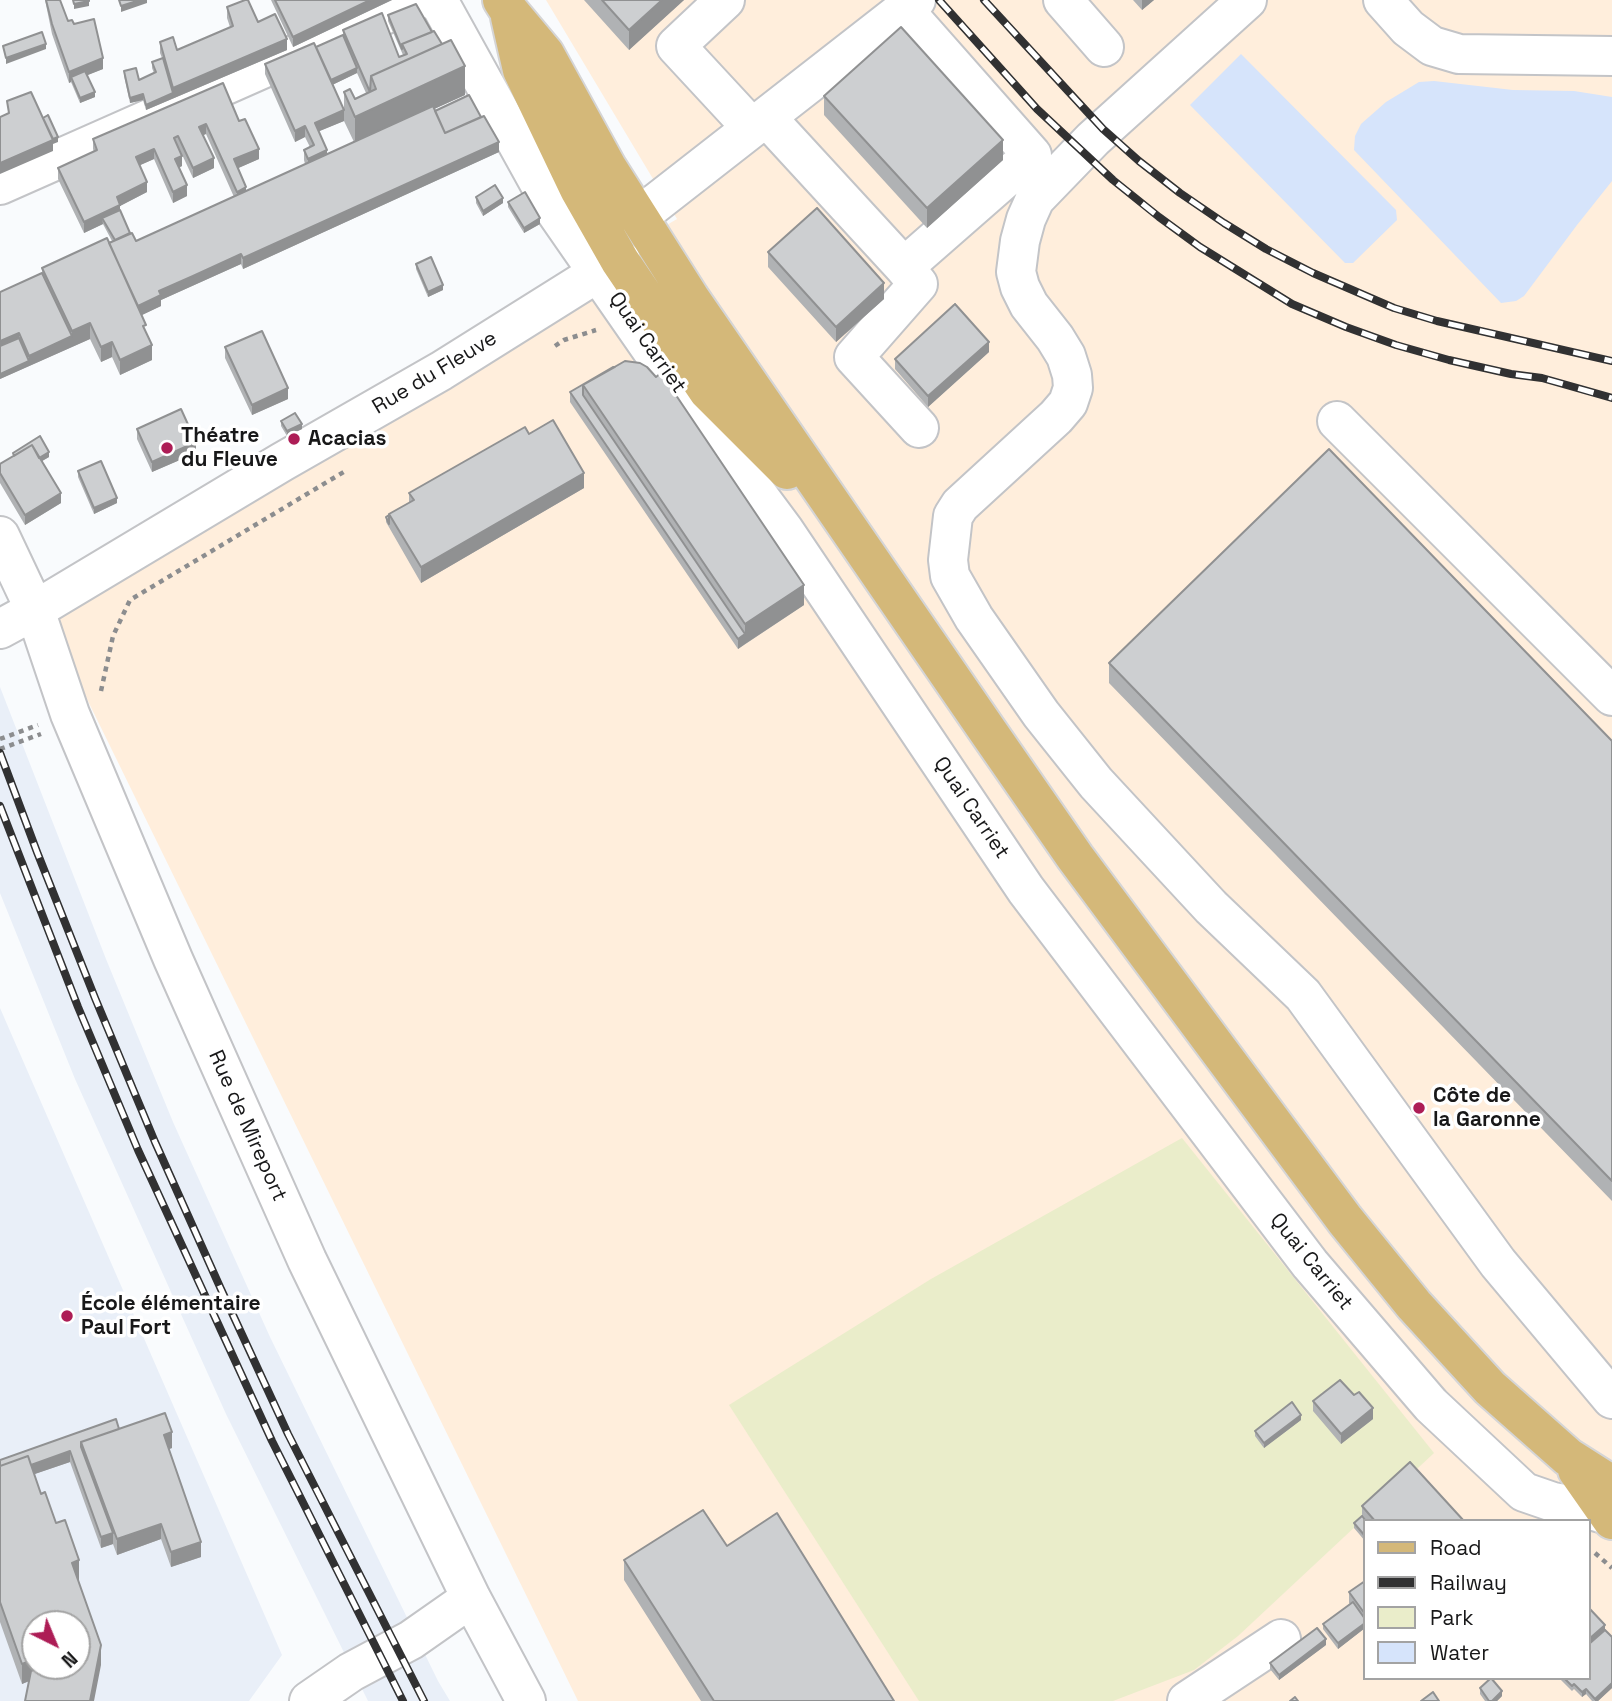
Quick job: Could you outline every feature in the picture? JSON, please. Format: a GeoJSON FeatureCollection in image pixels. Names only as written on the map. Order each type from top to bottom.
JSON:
{"type":"FeatureCollection","features":[{"type":"Feature","properties":{"kind":"main road","name":"Quai Carriet"},"geometry":{"type":"LineString","coordinates":[[506,6],[522,70],[579,189],[609,267],[708,391],[853,535]]}},
{"type":"Feature","properties":{"kind":"main road","name":"Quai Carriet"},"geometry":{"type":"LineString","coordinates":[[506,6],[545,54],[607,167],[645,229],[1075,857],[1353,1231],[1414,1305],[1490,1388],[1568,1457],[1611,1507]]}},
{"type":"Feature","properties":{"kind":"street"},"geometry":{"type":"LineString","coordinates":[[0,185],[418,0]]}},
{"type":"Feature","properties":{"kind":"street","name":"Quai Carriet"},"geometry":{"type":"LineString","coordinates":[[438,0],[553,208],[609,267],[627,313],[671,378],[784,530],[1026,890],[1310,1264],[1431,1405],[1524,1492],[1583,1508],[1611,1507]]}},
{"type":"Feature","properties":{"kind":"street"},"geometry":{"type":"LineString","coordinates":[[725,0],[676,46],[759,123],[918,284],[854,357],[919,428]]}},
{"type":"Feature","properties":{"kind":"street"},"geometry":{"type":"LineString","coordinates":[[1063,0],[1104,47]]}},
{"type":"Feature","properties":{"kind":"street"},"geometry":{"type":"LineString","coordinates":[[1247,0],[1081,151],[1035,199],[1020,241],[1016,272],[1029,305],[1066,356],[1073,388],[1068,403],[1056,417],[960,505],[953,516],[948,560],[950,576],[958,593],[1031,700],[1096,783],[1211,907],[1303,995],[1498,1263],[1612,1399]]}},
{"type":"Feature","properties":{"kind":"street"},"geometry":{"type":"LineString","coordinates":[[1383,0],[1408,28],[1432,46],[1460,54],[1612,56]]}},
{"type":"Feature","properties":{"kind":"street"},"geometry":{"type":"LineString","coordinates":[[896,7],[1032,155],[904,267]]}},
{"type":"Feature","properties":{"kind":"street","name":"Rue du Fleuve"},"geometry":{"type":"LineString","coordinates":[[0,629],[441,371],[609,267],[645,229],[759,123],[896,7]]}},
{"type":"Feature","properties":{"kind":"street"},"geometry":{"type":"LineString","coordinates":[[1337,421],[1612,696]]}},
{"type":"Feature","properties":{"kind":"street","name":"Rue de Mireport"},"geometry":{"type":"LineString","coordinates":[[0,537],[35,610],[57,724],[173,959],[307,1260],[471,1598],[526,1701]]}},
{"type":"Feature","properties":{"kind":"street"},"geometry":{"type":"LineString","coordinates":[[987,730],[1031,700]]}},
{"type":"Feature","properties":{"kind":"street"},"geometry":{"type":"LineString","coordinates":[[309,1701],[351,1672],[411,1640],[471,1598]]}},
{"type":"Feature","properties":{"kind":"street"},"geometry":{"type":"LineString","coordinates":[[1187,1701],[1281,1639]]}},
{"type":"Feature","properties":{"kind":"path"},"geometry":{"type":"LineString","coordinates":[[552,348],[564,341],[610,326],[627,313]]}},
{"type":"Feature","properties":{"kind":"path"},"geometry":{"type":"LineString","coordinates":[[0,749],[96,703],[113,636],[130,600],[351,468]]}},
{"type":"Feature","properties":{"kind":"path"},"geometry":{"type":"LineString","coordinates":[[0,739],[61,716],[57,724]]}},
{"type":"Feature","properties":{"kind":"path"},"geometry":{"type":"LineString","coordinates":[[1591,1550],[1612,1568]]}},
{"type":"Feature","properties":{"kind":"shaded area"},"geometry":{"type":"Polygon","coordinates":[[[546,0],[1612,0],[1612,1701],[578,1701],[36,595],[677,219],[546,0]]]}},
{"type":"Feature","properties":{"kind":"shaded area"},"geometry":{"type":"Polygon","coordinates":[[[0,687],[173,1122],[270,1337],[450,1701],[368,1701],[226,1414],[75,1079],[0,893],[0,687]]]}},
{"type":"Feature","properties":{"kind":"shaded area","name":"École élémentaire Paul Fort"},"geometry":{"type":"Polygon","coordinates":[[[0,1008],[282,1655],[249,1701],[0,1701],[0,1008]]]}},
{"type":"Feature","properties":{"kind":"green space"},"geometry":{"type":"Polygon","coordinates":[[[1182,1138],[1434,1453],[1238,1636],[1194,1670],[1113,1701],[919,1701],[729,1405],[931,1279],[1182,1138]]]}},
{"type":"Feature","properties":{"kind":"water"},"geometry":{"type":"Polygon","coordinates":[[[1241,54],[1396,210],[1397,220],[1353,263],[1345,263],[1190,105],[1241,54]]]}},
{"type":"Feature","properties":{"kind":"water"},"geometry":{"type":"Polygon","coordinates":[[[1434,81],[1513,90],[1574,91],[1612,97],[1612,181],[1524,296],[1516,301],[1501,303],[1354,150],[1355,136],[1361,124],[1386,102],[1419,82],[1434,81]]]}},
{"type":"Feature","properties":{"kind":"building"},"geometry":{"type":"Polygon","coordinates":[[[46,0],[60,0],[68,21],[72,20],[74,24],[94,19],[103,58],[69,72],[46,0]]]}},
{"type":"Feature","properties":{"kind":"building"},"geometry":{"type":"Polygon","coordinates":[[[73,0],[89,0],[89,1],[74,4],[73,0]]]}},
{"type":"Feature","properties":{"kind":"building"},"geometry":{"type":"Polygon","coordinates":[[[119,0],[140,0],[121,6],[119,0]]]}},
{"type":"Feature","properties":{"kind":"building"},"geometry":{"type":"Polygon","coordinates":[[[248,0],[258,22],[275,14],[287,39],[173,88],[160,42],[173,37],[177,50],[233,26],[227,7],[248,0]]]}},
{"type":"Feature","properties":{"kind":"building"},"geometry":{"type":"Polygon","coordinates":[[[275,0],[370,0],[293,37],[275,0]]]}},
{"type":"Feature","properties":{"kind":"building"},"geometry":{"type":"Polygon","coordinates":[[[602,0],[662,0],[629,30],[602,0]]]}},
{"type":"Feature","properties":{"kind":"building"},"geometry":{"type":"Polygon","coordinates":[[[416,4],[432,32],[402,44],[402,49],[388,15],[416,4]]]}},
{"type":"Feature","properties":{"kind":"building"},"geometry":{"type":"Polygon","coordinates":[[[382,13],[399,57],[407,54],[402,44],[434,31],[442,44],[371,76],[370,92],[343,30],[382,13]]]}},
{"type":"Feature","properties":{"kind":"building"},"geometry":{"type":"Polygon","coordinates":[[[901,27],[1003,140],[927,208],[824,96],[901,27]]]}},
{"type":"Feature","properties":{"kind":"building"},"geometry":{"type":"Polygon","coordinates":[[[42,32],[46,44],[6,58],[3,46],[42,32]]]}},
{"type":"Feature","properties":{"kind":"building"},"geometry":{"type":"Polygon","coordinates":[[[343,35],[357,68],[331,80],[316,47],[343,35]]]}},
{"type":"Feature","properties":{"kind":"building"},"geometry":{"type":"Polygon","coordinates":[[[451,40],[465,66],[355,117],[344,92],[350,89],[355,99],[376,89],[371,76],[451,40]]]}},
{"type":"Feature","properties":{"kind":"building"},"geometry":{"type":"Polygon","coordinates":[[[314,43],[344,110],[315,123],[327,150],[308,159],[304,150],[314,145],[305,126],[295,131],[265,64],[314,43]]]}},
{"type":"Feature","properties":{"kind":"building"},"geometry":{"type":"Polygon","coordinates":[[[163,58],[173,93],[146,105],[143,94],[130,98],[124,71],[136,68],[139,80],[156,72],[152,62],[163,58]]]}},
{"type":"Feature","properties":{"kind":"building"},"geometry":{"type":"Polygon","coordinates":[[[85,71],[95,92],[80,98],[71,77],[85,71]]]}},
{"type":"Feature","properties":{"kind":"building"},"geometry":{"type":"Polygon","coordinates":[[[223,83],[239,121],[245,119],[259,149],[234,159],[246,187],[237,192],[206,124],[199,127],[214,158],[193,168],[178,136],[174,138],[182,156],[175,159],[187,185],[173,192],[154,149],[136,157],[147,182],[117,197],[120,205],[84,222],[58,168],[97,150],[93,139],[223,83]]]}},
{"type":"Feature","properties":{"kind":"building"},"geometry":{"type":"Polygon","coordinates":[[[31,92],[53,140],[0,163],[0,117],[9,113],[7,101],[31,92]]]}},
{"type":"Feature","properties":{"kind":"building"},"geometry":{"type":"Polygon","coordinates":[[[469,95],[481,117],[445,133],[435,111],[469,95]]]}},
{"type":"Feature","properties":{"kind":"building"},"geometry":{"type":"Polygon","coordinates":[[[433,106],[445,133],[484,116],[499,142],[243,258],[241,254],[159,291],[161,295],[138,306],[109,243],[132,233],[136,241],[433,106]]]}},
{"type":"Feature","properties":{"kind":"building"},"geometry":{"type":"Polygon","coordinates":[[[48,115],[58,137],[53,139],[43,118],[48,115]]]}},
{"type":"Feature","properties":{"kind":"building"},"geometry":{"type":"Polygon","coordinates":[[[495,185],[503,198],[483,211],[476,197],[495,185]]]}},
{"type":"Feature","properties":{"kind":"building"},"geometry":{"type":"Polygon","coordinates":[[[525,192],[540,218],[524,228],[508,202],[525,192]]]}},
{"type":"Feature","properties":{"kind":"building"},"geometry":{"type":"Polygon","coordinates":[[[817,208],[884,283],[836,327],[768,252],[817,208]]]}},
{"type":"Feature","properties":{"kind":"building"},"geometry":{"type":"Polygon","coordinates":[[[120,210],[130,233],[115,240],[102,218],[120,210]]]}},
{"type":"Feature","properties":{"kind":"building"},"geometry":{"type":"Polygon","coordinates":[[[107,238],[146,325],[143,326],[152,345],[120,360],[112,342],[101,347],[90,323],[72,331],[42,268],[107,238]]]}},
{"type":"Feature","properties":{"kind":"building"},"geometry":{"type":"Polygon","coordinates":[[[431,257],[443,285],[428,292],[416,264],[431,257]]]}},
{"type":"Feature","properties":{"kind":"building"},"geometry":{"type":"Polygon","coordinates":[[[42,273],[72,336],[29,356],[19,333],[0,341],[0,292],[42,273]]]}},
{"type":"Feature","properties":{"kind":"building"},"geometry":{"type":"Polygon","coordinates":[[[955,304],[989,342],[928,396],[895,359],[955,304]]]}},
{"type":"Feature","properties":{"kind":"building"},"geometry":{"type":"Polygon","coordinates":[[[262,331],[288,388],[252,405],[225,347],[262,331]]]}},
{"type":"Feature","properties":{"kind":"building"},"geometry":{"type":"Polygon","coordinates":[[[19,338],[29,361],[0,374],[0,346],[19,338]]]}},
{"type":"Feature","properties":{"kind":"building"},"geometry":{"type":"Polygon","coordinates":[[[625,361],[640,363],[656,377],[661,373],[804,585],[745,624],[583,385],[625,361]]]}},
{"type":"Feature","properties":{"kind":"building"},"geometry":{"type":"Polygon","coordinates":[[[613,367],[583,385],[583,395],[745,634],[738,639],[570,392],[613,367]]]}},
{"type":"Feature","properties":{"kind":"building"},"geometry":{"type":"Polygon","coordinates":[[[181,409],[196,442],[152,462],[137,429],[181,409]]]}},
{"type":"Feature","properties":{"kind":"building"},"geometry":{"type":"Polygon","coordinates":[[[295,413],[302,424],[287,431],[281,421],[295,413]]]}},
{"type":"Feature","properties":{"kind":"building"},"geometry":{"type":"Polygon","coordinates":[[[553,420],[584,473],[421,567],[389,514],[414,500],[409,493],[525,427],[529,434],[553,420]]]}},
{"type":"Feature","properties":{"kind":"building"},"geometry":{"type":"Polygon","coordinates":[[[40,436],[49,452],[39,458],[32,445],[14,456],[13,453],[40,436]]]}},
{"type":"Feature","properties":{"kind":"building"},"geometry":{"type":"Polygon","coordinates":[[[32,445],[61,493],[25,515],[0,473],[0,464],[32,445]]]}},
{"type":"Feature","properties":{"kind":"building"},"geometry":{"type":"Polygon","coordinates":[[[1329,449],[1612,741],[1612,1181],[1109,663],[1329,449]]]}},
{"type":"Feature","properties":{"kind":"building"},"geometry":{"type":"Polygon","coordinates":[[[101,461],[117,498],[94,508],[78,471],[101,461]]]}},
{"type":"Feature","properties":{"kind":"building"},"geometry":{"type":"Polygon","coordinates":[[[1340,1380],[1354,1395],[1359,1392],[1373,1408],[1341,1434],[1313,1401],[1340,1380]]]}},
{"type":"Feature","properties":{"kind":"building"},"geometry":{"type":"Polygon","coordinates":[[[1292,1402],[1301,1415],[1264,1443],[1255,1431],[1292,1402]]]}},
{"type":"Feature","properties":{"kind":"building"},"geometry":{"type":"Polygon","coordinates":[[[165,1413],[172,1432],[164,1435],[201,1542],[171,1552],[161,1524],[117,1539],[81,1442],[165,1413]]]}},
{"type":"Feature","properties":{"kind":"building"},"geometry":{"type":"Polygon","coordinates":[[[116,1419],[119,1429],[81,1442],[113,1533],[101,1537],[70,1451],[31,1465],[28,1456],[0,1466],[0,1460],[116,1419]]]}},
{"type":"Feature","properties":{"kind":"building"},"geometry":{"type":"Polygon","coordinates":[[[28,1456],[41,1494],[45,1492],[56,1523],[65,1520],[79,1560],[72,1563],[89,1610],[21,1610],[21,1661],[0,1602],[0,1466],[28,1456]]]}},
{"type":"Feature","properties":{"kind":"building"},"geometry":{"type":"Polygon","coordinates":[[[1410,1462],[1462,1519],[1373,1519],[1362,1506],[1410,1462]]]}},
{"type":"Feature","properties":{"kind":"building"},"geometry":{"type":"Polygon","coordinates":[[[703,1510],[727,1546],[777,1513],[894,1701],[714,1701],[624,1560],[703,1510]]]}},
{"type":"Feature","properties":{"kind":"building"},"geometry":{"type":"Polygon","coordinates":[[[1362,1516],[1364,1535],[1354,1523],[1362,1516]]]}},
{"type":"Feature","properties":{"kind":"building"},"geometry":{"type":"Polygon","coordinates":[[[1364,1582],[1364,1613],[1349,1592],[1364,1582]]]}},
{"type":"Feature","properties":{"kind":"building"},"geometry":{"type":"Polygon","coordinates":[[[1353,1602],[1364,1618],[1364,1624],[1338,1643],[1323,1624],[1353,1602]]]}},
{"type":"Feature","properties":{"kind":"building"},"geometry":{"type":"Polygon","coordinates":[[[1591,1610],[1605,1625],[1591,1637],[1591,1610]]]}},
{"type":"Feature","properties":{"kind":"building"},"geometry":{"type":"Polygon","coordinates":[[[91,1617],[101,1645],[90,1701],[25,1701],[29,1680],[91,1680],[91,1617]]]}},
{"type":"Feature","properties":{"kind":"building"},"geometry":{"type":"Polygon","coordinates":[[[1317,1628],[1326,1639],[1279,1675],[1270,1663],[1317,1628]]]}},
{"type":"Feature","properties":{"kind":"building"},"geometry":{"type":"Polygon","coordinates":[[[1605,1630],[1612,1637],[1612,1683],[1595,1699],[1586,1689],[1582,1692],[1566,1680],[1591,1680],[1591,1642],[1605,1630]]]}},
{"type":"Feature","properties":{"kind":"building"},"geometry":{"type":"Polygon","coordinates":[[[1493,1680],[1502,1691],[1489,1701],[1480,1688],[1493,1680]]]}},
{"type":"Feature","properties":{"kind":"building"},"geometry":{"type":"Polygon","coordinates":[[[1433,1692],[1439,1701],[1421,1701],[1433,1692]]]}},
{"type":"Feature","properties":{"kind":"railway"},"geometry":{"type":"LineString","coordinates":[[939,0],[1037,109],[1113,180],[1200,247],[1292,304],[1396,345],[1449,360],[1542,378],[1612,398]]}},
{"type":"Feature","properties":{"kind":"railway"},"geometry":{"type":"LineString","coordinates":[[984,0],[1103,129],[1139,161],[1180,193],[1266,249],[1313,273],[1394,308],[1437,321],[1612,361]]}},
{"type":"Feature","properties":{"kind":"railway"},"geometry":{"type":"LineString","coordinates":[[0,753],[95,998],[155,1142],[288,1434],[424,1701]]}},
{"type":"Feature","properties":{"kind":"railway"},"geometry":{"type":"LineString","coordinates":[[0,806],[78,1007],[138,1150],[272,1441],[403,1701]]}},
{"type":"Feature","properties":{"kind":"place","name":"Acacias"},"geometry":{"type":"Point","coordinates":[294,439]}},
{"type":"Feature","properties":{"kind":"place","name":"Théatre du Fleuve"},"geometry":{"type":"Point","coordinates":[167,448]}},
{"type":"Feature","properties":{"kind":"place","name":"Côte de la Garonne"},"geometry":{"type":"Point","coordinates":[1419,1108]}},
{"type":"Feature","properties":{"kind":"place","name":"École élémentaire Paul Fort"},"geometry":{"type":"Point","coordinates":[67,1316]}}]}
